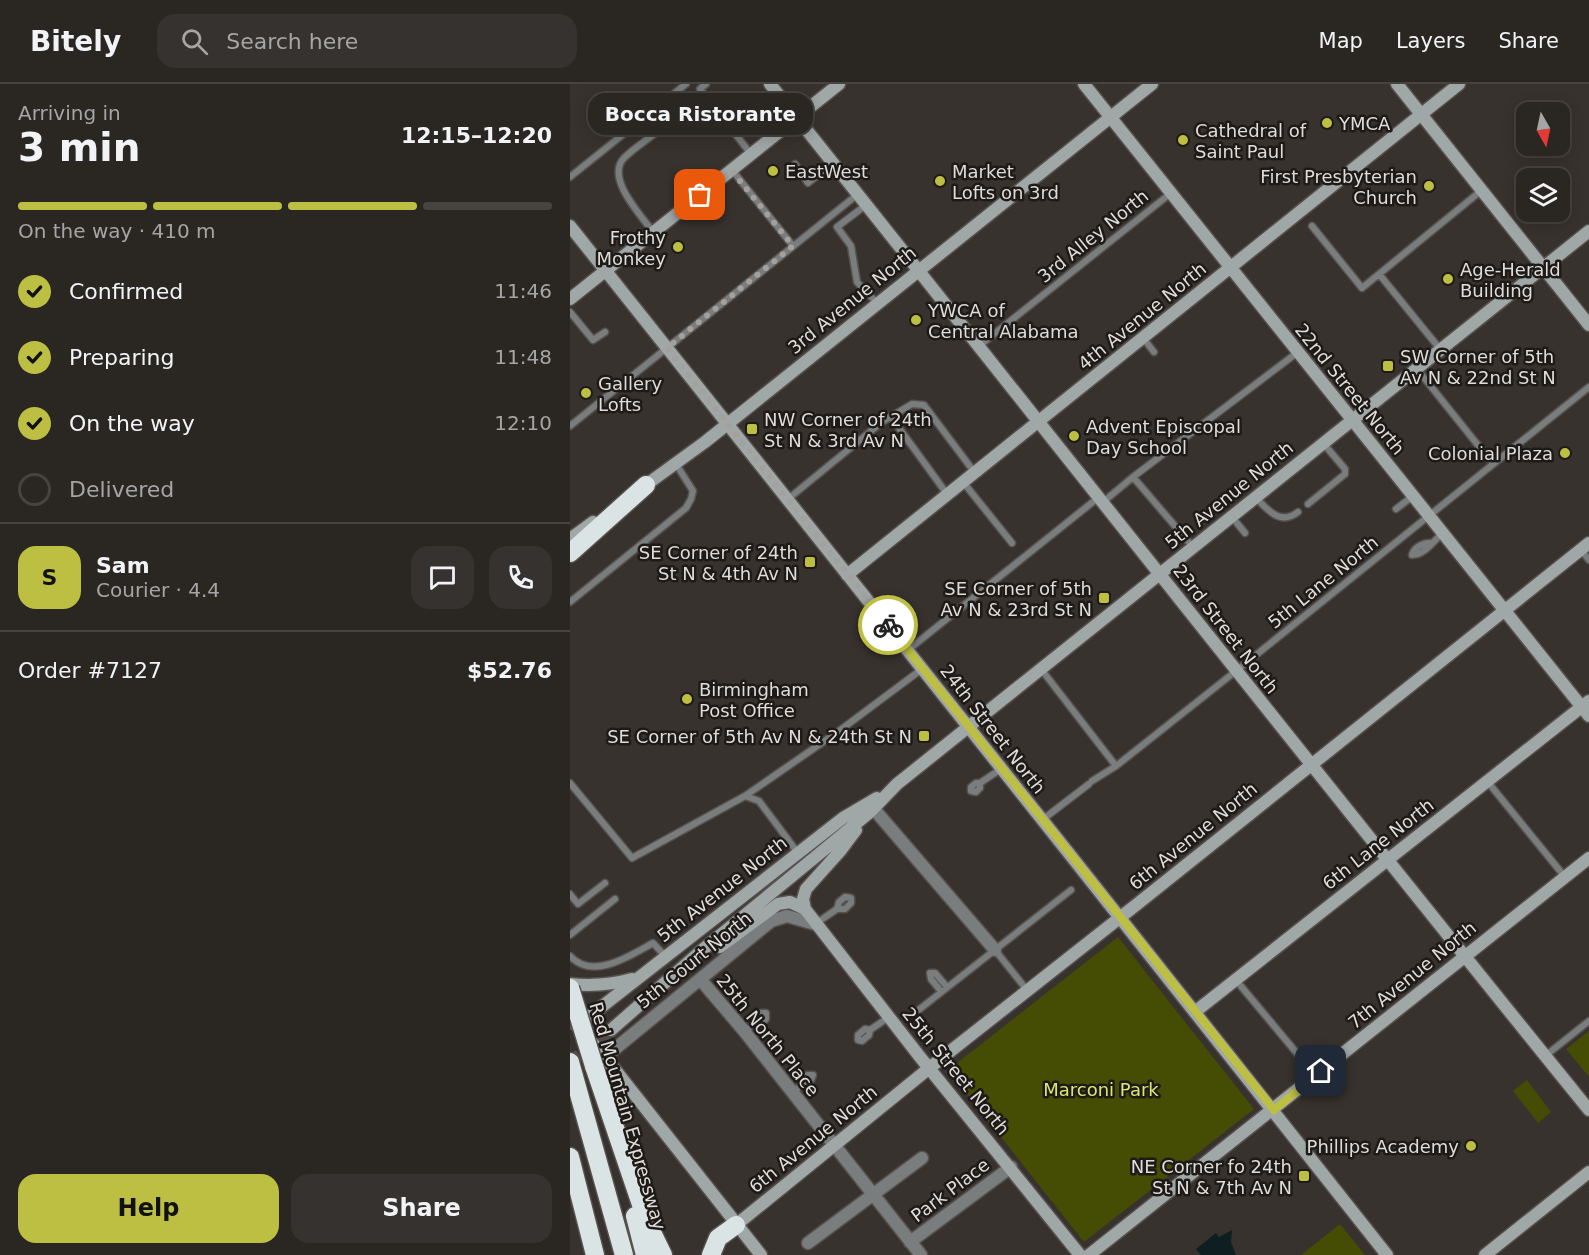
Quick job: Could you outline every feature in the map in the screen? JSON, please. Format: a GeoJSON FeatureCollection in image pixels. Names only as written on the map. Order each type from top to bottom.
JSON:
{"type":"FeatureCollection","features":[{"type":"Feature","properties":{"kind":"highway"},"geometry":{"type":"LineString","coordinates":[[570,553],[646,485]]}},
{"type":"Feature","properties":{"kind":"highway","name":"Red Mountain Expressway"},"geometry":{"type":"LineString","coordinates":[[570,986],[599,1062],[645,1255]]}},
{"type":"Feature","properties":{"kind":"highway"},"geometry":{"type":"LineString","coordinates":[[570,1062],[624,1255]]}},
{"type":"Feature","properties":{"kind":"highway"},"geometry":{"type":"LineString","coordinates":[[599,1062],[647,1222],[663,1255]]}},
{"type":"Feature","properties":{"kind":"highway"},"geometry":{"type":"LineString","coordinates":[[570,1157],[595,1255]]}},
{"type":"Feature","properties":{"kind":"highway"},"geometry":{"type":"LineString","coordinates":[[711,1255],[718,1238],[736,1225]]}},
{"type":"Feature","properties":{"kind":"main road","name":"23rd Street North"},"geometry":{"type":"LineString","coordinates":[[770,84],[1236,672],[1589,1110]]}},
{"type":"Feature","properties":{"kind":"main road"},"geometry":{"type":"LineString","coordinates":[[570,298],[839,84]]}},
{"type":"Feature","properties":{"kind":"main road","name":"22nd Street North"},"geometry":{"type":"LineString","coordinates":[[1084,84],[1504,610],[1587,708]]}},
{"type":"Feature","properties":{"kind":"main road","name":"3rd Avenue North"},"geometry":{"type":"LineString","coordinates":[[570,539],[676,463],[1152,84]]}},
{"type":"Feature","properties":{"kind":"main road"},"geometry":{"type":"LineString","coordinates":[[1397,84],[1589,325]]}},
{"type":"Feature","properties":{"kind":"main road","name":"4th Avenue North"},"geometry":{"type":"LineString","coordinates":[[848,575],[1460,84]]}},
{"type":"Feature","properties":{"kind":"main road","name":"24th Street North"},"geometry":{"type":"LineString","coordinates":[[570,225],[968,728],[1196,1011],[1387,1255]]}},
{"type":"Feature","properties":{"kind":"main road","name":"5th Avenue North"},"geometry":{"type":"LineString","coordinates":[[804,909],[790,902],[778,904],[766,910],[621,1025],[611,1030],[701,951],[871,810],[893,788],[1589,231]]}},
{"type":"Feature","properties":{"kind":"main road","name":"6th Avenue North"},"geometry":{"type":"LineString","coordinates":[[736,1225],[929,1068],[1504,610],[1586,551]]}},
{"type":"Feature","properties":{"kind":"main road","name":"6th Lane North"},"geometry":{"type":"LineString","coordinates":[[1196,1011],[1487,782],[1587,708]]}},
{"type":"Feature","properties":{"kind":"main road","name":"5th Avenue North"},"geometry":{"type":"LineString","coordinates":[[572,1024],[665,956],[843,818],[893,788]]}},
{"type":"Feature","properties":{"kind":"main road"},"geometry":{"type":"LineString","coordinates":[[804,909],[803,898],[806,889],[841,850],[871,810]]}},
{"type":"Feature","properties":{"kind":"main road","name":"7th Avenue North"},"geometry":{"type":"LineString","coordinates":[[1089,1255],[1589,858]]}},
{"type":"Feature","properties":{"kind":"main road","name":"25th Street North"},"geometry":{"type":"LineString","coordinates":[[804,909],[1080,1255]]}},
{"type":"Feature","properties":{"kind":"main road"},"geometry":{"type":"LineString","coordinates":[[570,986],[615,984],[636,978]]}},
{"type":"Feature","properties":{"kind":"main road"},"geometry":{"type":"LineString","coordinates":[[572,1024],[599,1062],[761,1255]]}},
{"type":"Feature","properties":{"kind":"main road"},"geometry":{"type":"LineString","coordinates":[[1485,1255],[1589,1172]]}},
{"type":"Feature","properties":{"kind":"street"},"geometry":{"type":"LineString","coordinates":[[871,810],[910,849],[995,950]]}},
{"type":"Feature","properties":{"kind":"street","name":"5th Court North"},"geometry":{"type":"LineString","coordinates":[[599,1062],[771,921],[787,916],[815,924]]}},
{"type":"Feature","properties":{"kind":"street","name":"25th North Place"},"geometry":{"type":"LineString","coordinates":[[700,979],[745,1032],[921,1255]]}},
{"type":"Feature","properties":{"kind":"street"},"geometry":{"type":"LineString","coordinates":[[808,1243],[922,1158]]}},
{"type":"Feature","properties":{"kind":"street","name":"Park Place"},"geometry":{"type":"LineString","coordinates":[[910,1242],[1011,1167]]}},
{"type":"Feature","properties":{"kind":"lane"},"geometry":{"type":"LineString","coordinates":[[570,177],[686,84]]}},
{"type":"Feature","properties":{"kind":"lane"},"geometry":{"type":"LineString","coordinates":[[706,84],[700,89],[751,154]]}},
{"type":"Feature","properties":{"kind":"lane"},"geometry":{"type":"LineString","coordinates":[[653,232],[620,185],[619,171],[622,159],[662,128]]}},
{"type":"Feature","properties":{"kind":"lane"},"geometry":{"type":"LineString","coordinates":[[795,164],[808,183],[820,172],[834,164]]}},
{"type":"Feature","properties":{"kind":"lane"},"geometry":{"type":"LineString","coordinates":[[731,170],[793,246]]}},
{"type":"Feature","properties":{"kind":"lane"},"geometry":{"type":"LineString","coordinates":[[1312,226],[1362,288],[1482,190]]}},
{"type":"Feature","properties":{"kind":"lane","name":"3rd Alley North"},"geometry":{"type":"LineString","coordinates":[[978,347],[1171,193]]}},
{"type":"Feature","properties":{"kind":"lane"},"geometry":{"type":"LineString","coordinates":[[570,426],[858,194]]}},
{"type":"Feature","properties":{"kind":"lane"},"geometry":{"type":"LineString","coordinates":[[866,204],[837,227],[851,246],[857,282],[877,303]]}},
{"type":"Feature","properties":{"kind":"lane"},"geometry":{"type":"LineString","coordinates":[[1379,274],[1440,349]]}},
{"type":"Feature","properties":{"kind":"lane"},"geometry":{"type":"LineString","coordinates":[[570,312],[593,340],[605,332]]}},
{"type":"Feature","properties":{"kind":"lane"},"geometry":{"type":"LineString","coordinates":[[1143,338],[1154,352]]}},
{"type":"Feature","properties":{"kind":"lane"},"geometry":{"type":"LineString","coordinates":[[908,650],[1101,499],[1298,352]]}},
{"type":"Feature","properties":{"kind":"lane"},"geometry":{"type":"LineString","coordinates":[[1416,368],[1493,464]]}},
{"type":"Feature","properties":{"kind":"lane","name":"5th Lane North"},"geometry":{"type":"LineString","coordinates":[[1042,820],[1116,766],[1236,672],[1589,387]]}},
{"type":"Feature","properties":{"kind":"lane"},"geometry":{"type":"LineString","coordinates":[[788,499],[874,429],[912,404],[924,405],[975,473]]}},
{"type":"Feature","properties":{"kind":"lane"},"geometry":{"type":"LineString","coordinates":[[891,417],[948,495]]}},
{"type":"Feature","properties":{"kind":"lane"},"geometry":{"type":"LineString","coordinates":[[1308,504],[1345,474],[1345,469],[1323,443]]}},
{"type":"Feature","properties":{"kind":"lane"},"geometry":{"type":"LineString","coordinates":[[570,602],[686,508],[693,491],[691,484],[676,463]]}},
{"type":"Feature","properties":{"kind":"lane"},"geometry":{"type":"LineString","coordinates":[[1133,477],[1193,547]]}},
{"type":"Feature","properties":{"kind":"lane"},"geometry":{"type":"LineString","coordinates":[[963,482],[1012,543]]}},
{"type":"Feature","properties":{"kind":"lane"},"geometry":{"type":"LineString","coordinates":[[1396,509],[1413,496]]}},
{"type":"Feature","properties":{"kind":"lane"},"geometry":{"type":"LineString","coordinates":[[1255,497],[1281,519],[1298,512]]}},
{"type":"Feature","properties":{"kind":"lane"},"geometry":{"type":"LineString","coordinates":[[1232,516],[1245,533]]}},
{"type":"Feature","properties":{"kind":"lane"},"geometry":{"type":"LineString","coordinates":[[1430,543],[1443,533]]}},
{"type":"Feature","properties":{"kind":"lane"},"geometry":{"type":"LineString","coordinates":[[570,783],[632,858],[745,796],[839,731],[922,669]]}},
{"type":"Feature","properties":{"kind":"lane"},"geometry":{"type":"LineString","coordinates":[[1041,669],[1116,766]]}},
{"type":"Feature","properties":{"kind":"lane"},"geometry":{"type":"LineString","coordinates":[[980,783],[1001,769]]}},
{"type":"Feature","properties":{"kind":"lane"},"geometry":{"type":"LineString","coordinates":[[1487,782],[1564,877]]}},
{"type":"Feature","properties":{"kind":"lane"},"geometry":{"type":"LineString","coordinates":[[745,796],[759,801],[798,853]]}},
{"type":"Feature","properties":{"kind":"lane"},"geometry":{"type":"LineString","coordinates":[[570,894],[578,904],[605,883]]}},
{"type":"Feature","properties":{"kind":"lane"},"geometry":{"type":"LineString","coordinates":[[916,1012],[1071,890]]}},
{"type":"Feature","properties":{"kind":"lane"},"geometry":{"type":"LineString","coordinates":[[570,935],[615,899]]}},
{"type":"Feature","properties":{"kind":"lane"},"geometry":{"type":"LineString","coordinates":[[815,924],[837,909]]}},
{"type":"Feature","properties":{"kind":"lane"},"geometry":{"type":"LineString","coordinates":[[570,956],[575,961],[592,966],[606,965],[653,943],[665,956]]}},
{"type":"Feature","properties":{"kind":"lane"},"geometry":{"type":"LineString","coordinates":[[995,950],[1027,990]]}},
{"type":"Feature","properties":{"kind":"lane"},"geometry":{"type":"LineString","coordinates":[[1235,979],[1316,1076]]}},
{"type":"Feature","properties":{"kind":"lane"},"geometry":{"type":"LineString","coordinates":[[870,1030],[889,1017]]}},
{"type":"Feature","properties":{"kind":"lane"},"geometry":{"type":"LineString","coordinates":[[1545,1056],[1589,1021]]}},
{"type":"Feature","properties":{"kind":"lane"},"geometry":{"type":"LineString","coordinates":[[745,1032],[755,1023]]}},
{"type":"Feature","properties":{"kind":"lane"},"geometry":{"type":"LineString","coordinates":[[793,1093],[803,1083]]}},
{"type":"Feature","properties":{"kind":"green space","name":"Marconi Park"},"geometry":{"type":"Polygon","coordinates":[[[1118,937],[1254,1109],[1084,1242],[948,1070],[1118,937]]]}},
{"type":"Feature","properties":{"kind":"green space"},"geometry":{"type":"Polygon","coordinates":[[[1589,1031],[1589,1077],[1566,1049],[1589,1031]]]}},
{"type":"Feature","properties":{"kind":"green space"},"geometry":{"type":"Polygon","coordinates":[[[1527,1080],[1551,1112],[1538,1123],[1513,1091],[1527,1080]]]}},
{"type":"Feature","properties":{"kind":"green space"},"geometry":{"type":"Polygon","coordinates":[[[1340,1224],[1365,1255],[1301,1255],[1340,1224]]]}},
{"type":"Feature","properties":{"kind":"shaded area"},"geometry":{"type":"Polygon","coordinates":[[[1232,1230],[1231,1242],[1236,1255],[1201,1255],[1196,1249],[1216,1233],[1219,1237],[1232,1230]]]}},
{"type":"Feature","properties":{"kind":"tunnel"},"geometry":{"type":"LineString","coordinates":[[570,1062],[611,1030]]}},
{"type":"Feature","properties":{"kind":"way so far"},"geometry":{"type":"LineString","coordinates":[[700,195],[731,170],[793,246],[667,348],[888,625]]}},
{"type":"Feature","properties":{"kind":"place","name":"YMCA"},"geometry":{"type":"Point","coordinates":[1327,123]}},
{"type":"Feature","properties":{"kind":"place","name":"Cathedral of Saint Paul"},"geometry":{"type":"Point","coordinates":[1183,140]}},
{"type":"Feature","properties":{"kind":"place","name":"EastWest"},"geometry":{"type":"Point","coordinates":[773,171]}},
{"type":"Feature","properties":{"kind":"place","name":"Market Lofts on 3rd"},"geometry":{"type":"Point","coordinates":[940,181]}},
{"type":"Feature","properties":{"kind":"place","name":"First Presbyterian Church"},"geometry":{"type":"Point","coordinates":[1429,186]}},
{"type":"Feature","properties":{"kind":"place","name":"Bocca Ristorante"},"geometry":{"type":"Point","coordinates":[700,195]}},
{"type":"Feature","properties":{"kind":"place","name":"Frothy Monkey"},"geometry":{"type":"Point","coordinates":[678,247]}},
{"type":"Feature","properties":{"kind":"place","name":"Age-Herald Building"},"geometry":{"type":"Point","coordinates":[1448,279]}},
{"type":"Feature","properties":{"kind":"place","name":"YWCA of Central Alabama"},"geometry":{"type":"Point","coordinates":[916,320]}},
{"type":"Feature","properties":{"kind":"place","name":"SW Corner of 5th Av N & 22nd St N"},"geometry":{"type":"Point","coordinates":[1388,366]}},
{"type":"Feature","properties":{"kind":"place","name":"Gallery Lofts"},"geometry":{"type":"Point","coordinates":[586,393]}},
{"type":"Feature","properties":{"kind":"place","name":"NW Corner of 24th St N & 3rd Av N"},"geometry":{"type":"Point","coordinates":[752,429]}},
{"type":"Feature","properties":{"kind":"place","name":"Advent Episcopal Day School"},"geometry":{"type":"Point","coordinates":[1074,436]}},
{"type":"Feature","properties":{"kind":"place","name":"Colonial Plaza"},"geometry":{"type":"Point","coordinates":[1565,453]}},
{"type":"Feature","properties":{"kind":"place","name":"SE Corner of 24th St N & 4th Av N"},"geometry":{"type":"Point","coordinates":[810,562]}},
{"type":"Feature","properties":{"kind":"place","name":"SE Corner of 5th Av N & 23rd St N"},"geometry":{"type":"Point","coordinates":[1104,598]}},
{"type":"Feature","properties":{"kind":"place","name":"Birmingham Post Office"},"geometry":{"type":"Point","coordinates":[687,699]}},
{"type":"Feature","properties":{"kind":"place","name":"SE Corner of 5th Av N & 24th St N"},"geometry":{"type":"Point","coordinates":[924,736]}},
{"type":"Feature","properties":{"kind":"place","name":"Phillips Academy"},"geometry":{"type":"Point","coordinates":[1471,1146]}},
{"type":"Feature","properties":{"kind":"place","name":"NE Corner fo 24th St N & 7th Av N"},"geometry":{"type":"Point","coordinates":[1304,1176]}},
{"type":"Feature","properties":{"kind":"route"},"geometry":{"type":"LineString","coordinates":[[888,625],[1274,1110],[1321,1071]]}}]}
